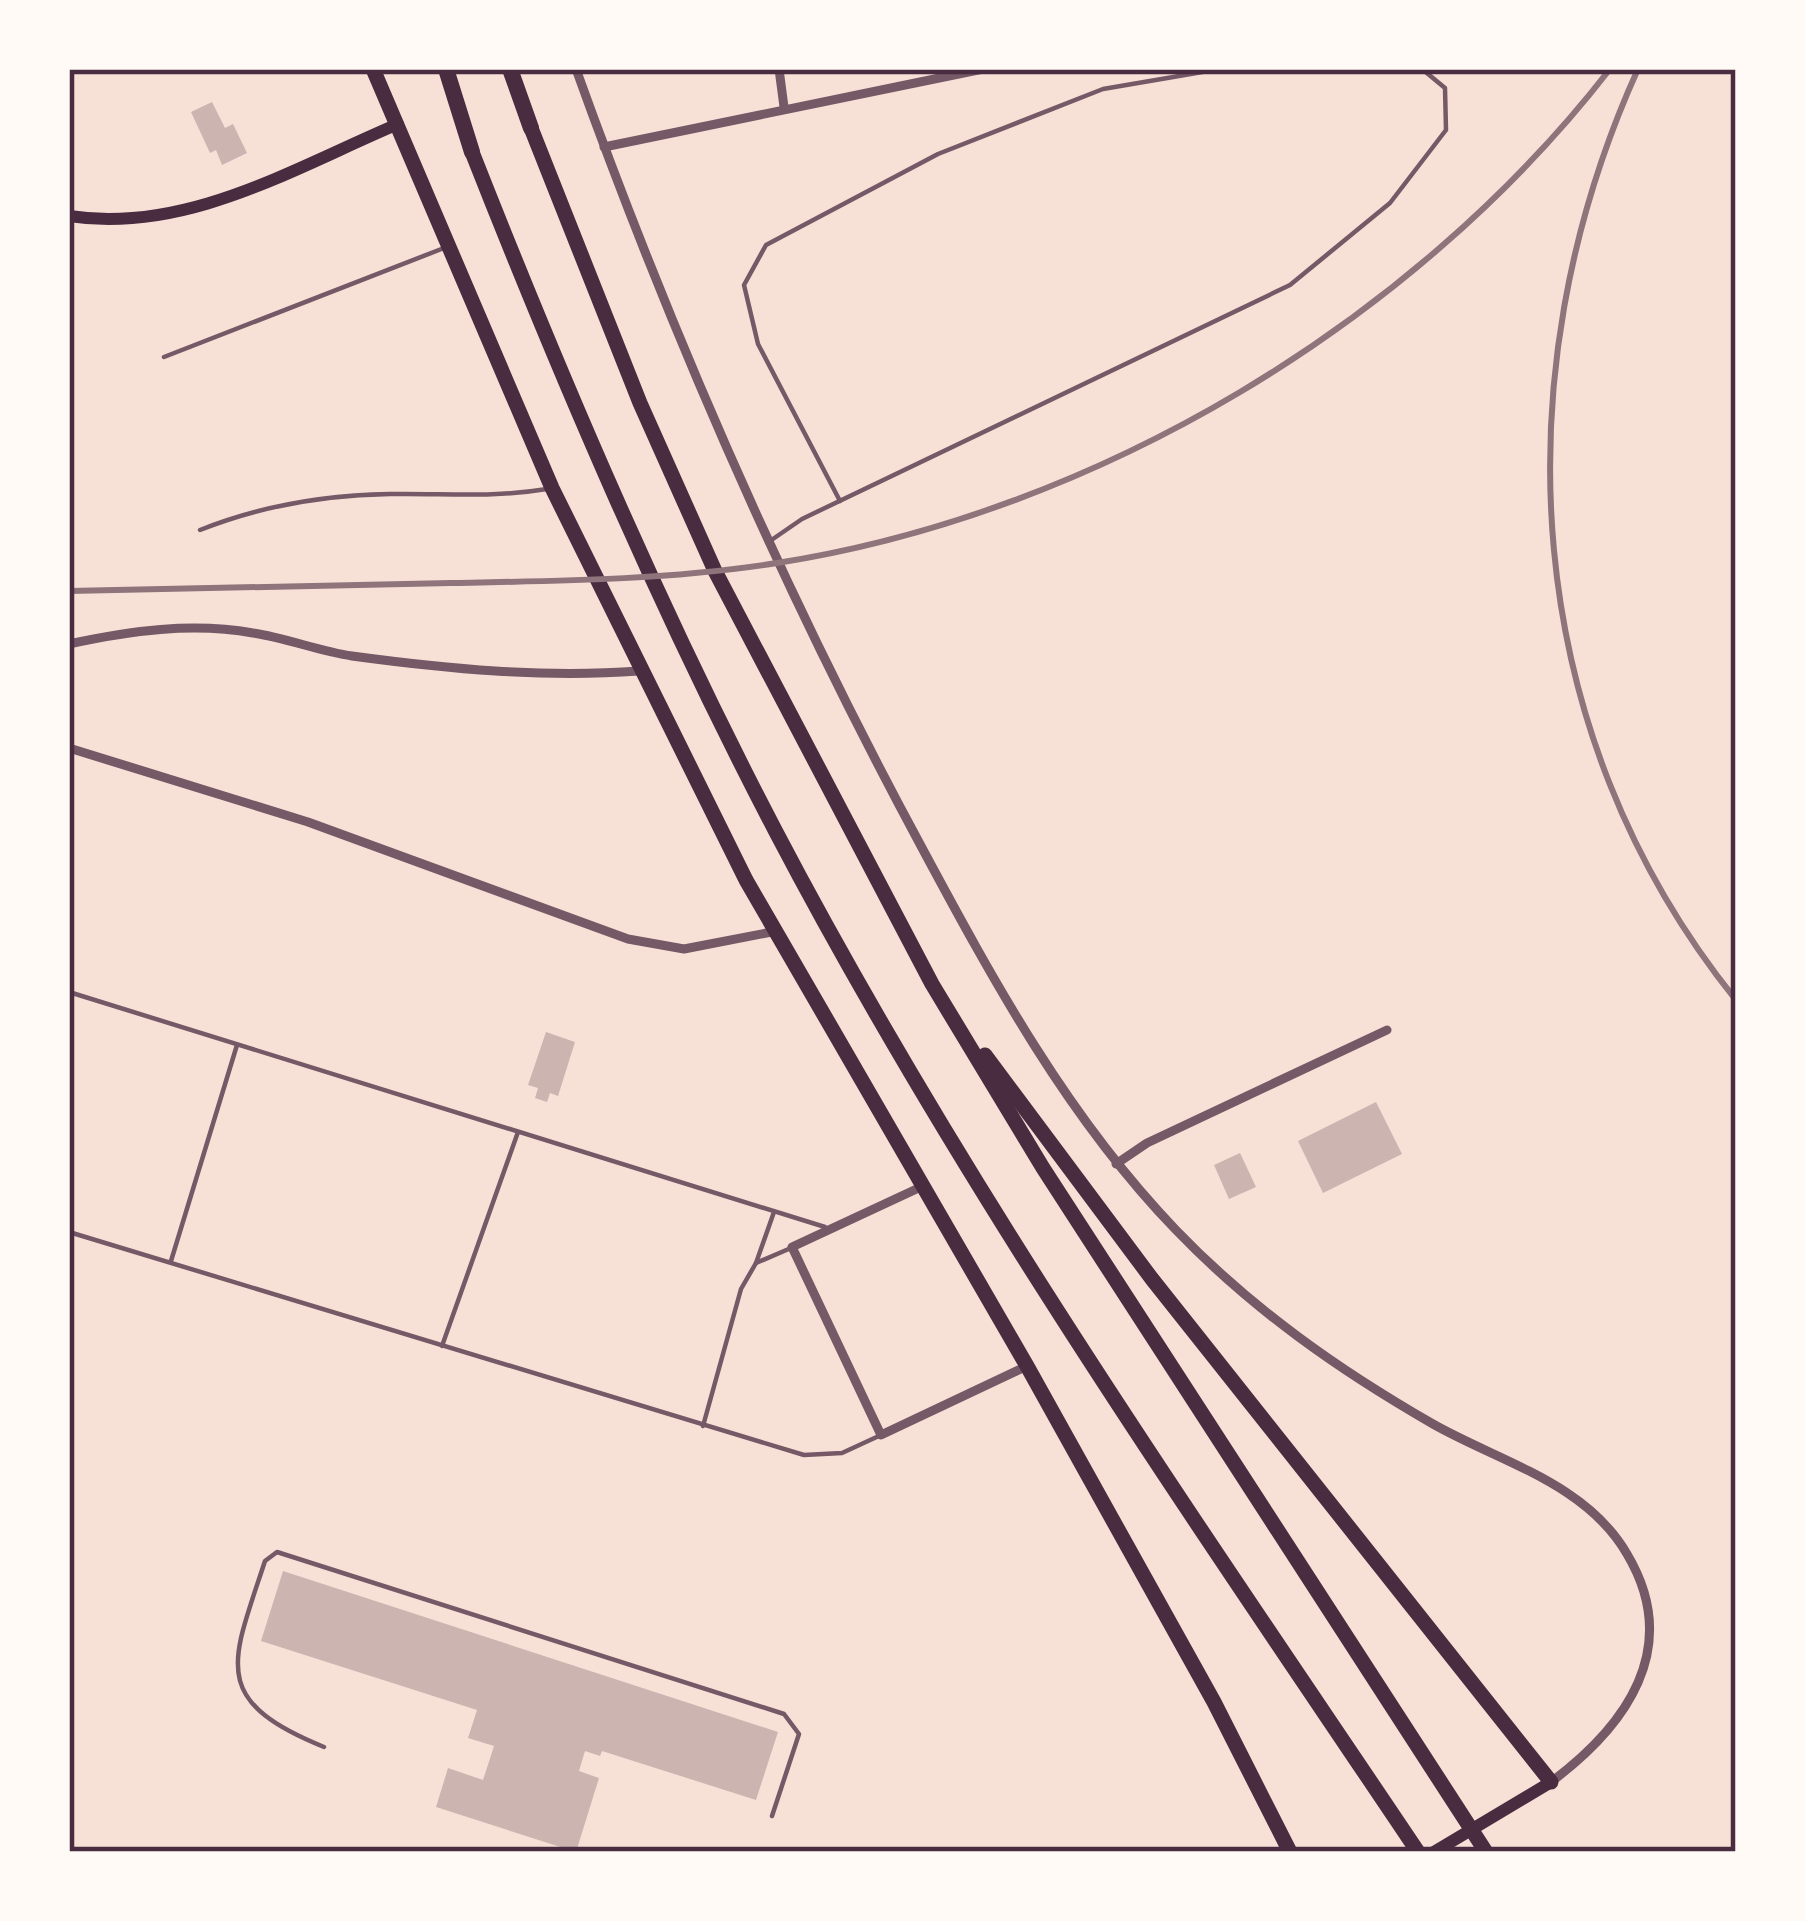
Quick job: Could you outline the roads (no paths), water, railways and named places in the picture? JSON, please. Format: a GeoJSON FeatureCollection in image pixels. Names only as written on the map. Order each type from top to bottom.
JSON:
{"type":"FeatureCollection","features":[{"type":"Feature","properties":{"kind":"highway"},"geometry":{"type":"LineString","coordinates":[[373,69],[552,488],[639,670],[776,931],[1027,1366],[1214,1702],[1290,1852]]}},
{"type":"Feature","properties":{"kind":"highway"},"geometry":{"type":"LineString","coordinates":[[446,69],[472,152],[639,547],[712,705],[827,926],[926,1099],[1077,1336],[1418,1852]]}},
{"type":"Feature","properties":{"kind":"highway"},"geometry":{"type":"LineString","coordinates":[[510,69],[640,403],[715,571],[932,984],[1042,1168],[1486,1852]]}},
{"type":"Feature","properties":{"kind":"highway"},"geometry":{"type":"LineString","coordinates":[[932,984],[1152,1279],[1551,1782]]}},
{"type":"Feature","properties":{"kind":"main road"},"geometry":{"type":"LineString","coordinates":[[69,216],[140,220],[196,209],[398,124]]}},
{"type":"Feature","properties":{"kind":"main road"},"geometry":{"type":"LineString","coordinates":[[1434,1852],[1551,1782]]}},
{"type":"Feature","properties":{"kind":"street"},"geometry":{"type":"LineString","coordinates":[[576,69],[650,271],[770,542],[877,765],[992,977],[1116,1164],[1177,1231],[1277,1323],[1435,1425],[1571,1496],[1604,1522],[1628,1555],[1644,1592],[1649,1631],[1642,1675],[1622,1716],[1597,1748],[1551,1782]]}},
{"type":"Feature","properties":{"kind":"street"},"geometry":{"type":"LineString","coordinates":[[779,69],[784,107]]}},
{"type":"Feature","properties":{"kind":"street"},"geometry":{"type":"LineString","coordinates":[[604,147],[982,69]]}},
{"type":"Feature","properties":{"kind":"street"},"geometry":{"type":"LineString","coordinates":[[69,644],[184,627],[250,632],[347,655],[500,672],[567,676],[639,670]]}},
{"type":"Feature","properties":{"kind":"street"},"geometry":{"type":"LineString","coordinates":[[69,748],[308,822],[628,939],[683,949],[776,931]]}},
{"type":"Feature","properties":{"kind":"street"},"geometry":{"type":"LineString","coordinates":[[1116,1164],[1148,1143],[1387,1030]]}},
{"type":"Feature","properties":{"kind":"street"},"geometry":{"type":"LineString","coordinates":[[923,1186],[792,1247],[881,1435],[1027,1366]]}},
{"type":"Feature","properties":{"kind":"lane"},"geometry":{"type":"LineString","coordinates":[[841,501],[758,344],[745,285],[766,245],[938,154],[1103,89],[1220,69]]}},
{"type":"Feature","properties":{"kind":"lane"},"geometry":{"type":"LineString","coordinates":[[770,542],[841,501],[1290,285],[1390,203],[1446,130],[1445,88],[1422,69]]}},
{"type":"Feature","properties":{"kind":"lane"},"geometry":{"type":"LineString","coordinates":[[164,357],[450,246]]}},
{"type":"Feature","properties":{"kind":"lane"},"geometry":{"type":"LineString","coordinates":[[200,530],[249,511],[311,501],[388,494],[490,498],[552,488]]}},
{"type":"Feature","properties":{"kind":"lane"},"geometry":{"type":"LineString","coordinates":[[69,992],[830,1229]]}},
{"type":"Feature","properties":{"kind":"lane"},"geometry":{"type":"LineString","coordinates":[[171,1261],[237,1045]]}},
{"type":"Feature","properties":{"kind":"lane"},"geometry":{"type":"LineString","coordinates":[[442,1346],[518,1132]]}},
{"type":"Feature","properties":{"kind":"lane"},"geometry":{"type":"LineString","coordinates":[[703,1426],[728,1321],[774,1212]]}},
{"type":"Feature","properties":{"kind":"lane"},"geometry":{"type":"LineString","coordinates":[[69,1232],[818,1457],[881,1435]]}},
{"type":"Feature","properties":{"kind":"lane"},"geometry":{"type":"LineString","coordinates":[[756,1263],[792,1247]]}},
{"type":"Feature","properties":{"kind":"lane"},"geometry":{"type":"LineString","coordinates":[[324,1747],[277,1728],[256,1712],[236,1669],[236,1649],[265,1561],[277,1552],[784,1714],[799,1733],[772,1816]]}},
{"type":"Feature","properties":{"kind":"railway"},"geometry":{"type":"LineString","coordinates":[[69,591],[696,573],[777,563],[896,538],[1014,500],[1129,452],[1239,392],[1344,324],[1442,246],[1531,161],[1610,69]]}},
{"type":"Feature","properties":{"kind":"railway"},"geometry":{"type":"LineString","coordinates":[[1638,69],[1593,186],[1564,306],[1551,428],[1554,549],[1573,669],[1610,785],[1664,896],[1736,1000]]}}]}
